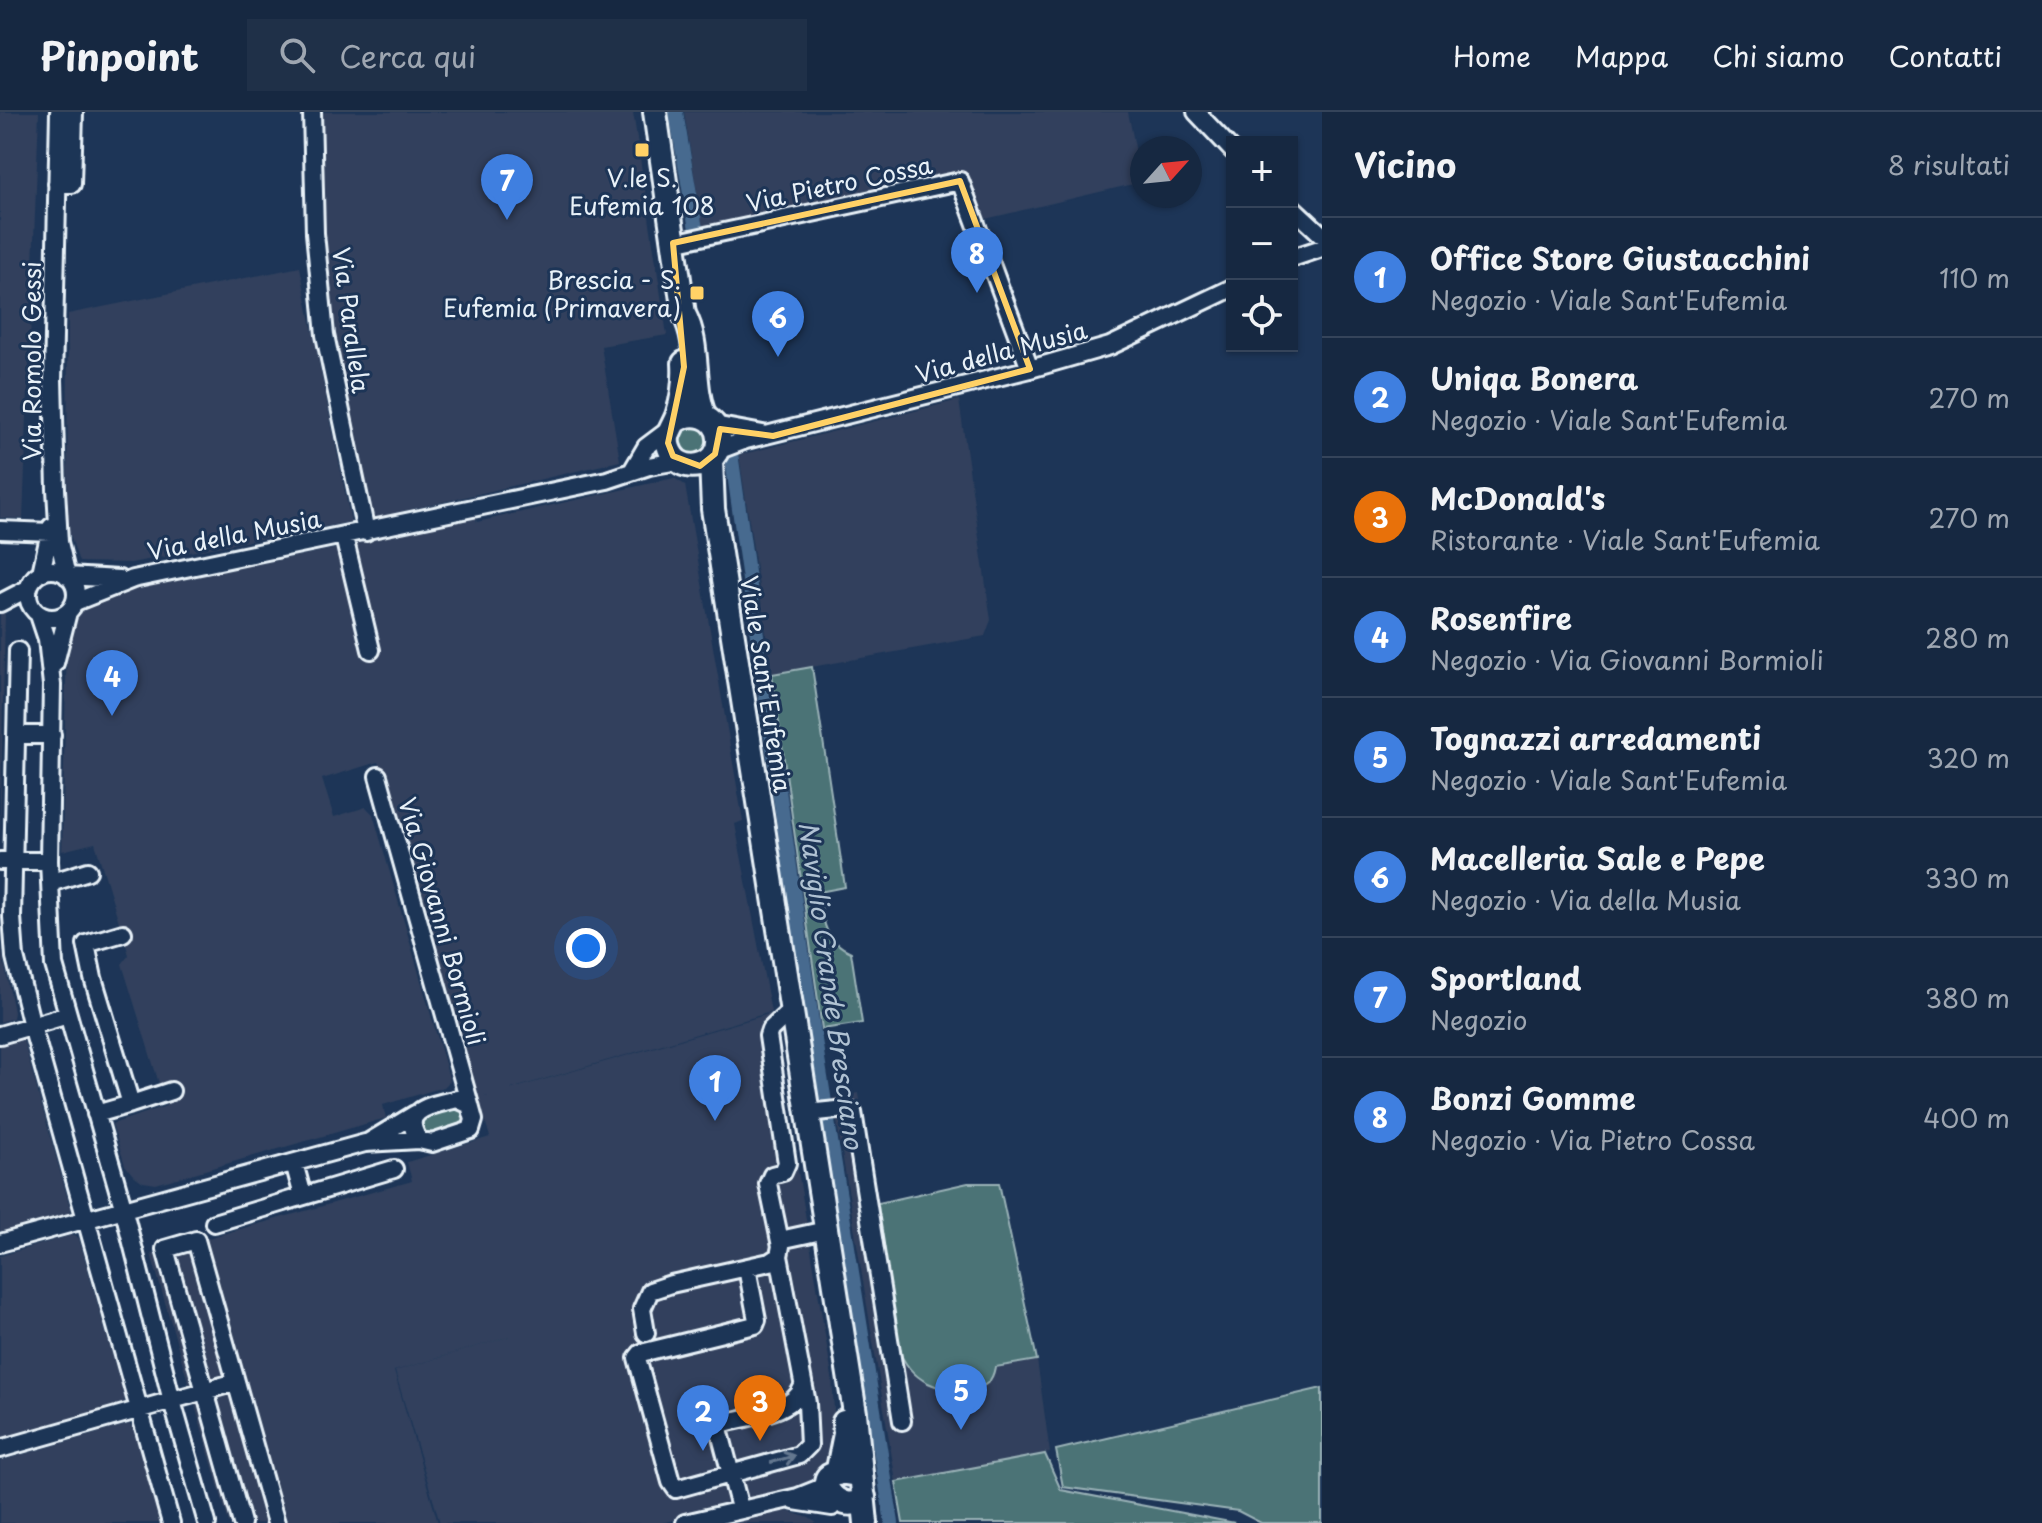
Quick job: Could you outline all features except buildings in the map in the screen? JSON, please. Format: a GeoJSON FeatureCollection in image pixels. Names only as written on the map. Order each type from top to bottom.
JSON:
{"type":"FeatureCollection","features":[{"type":"Feature","properties":{"kind":"main road","name":"Viale Sant'Eufemia"},"geometry":{"type":"LineString","coordinates":[[655,112],[684,314],[681,334],[684,382],[669,450],[683,464],[713,509]]}},
{"type":"Feature","properties":{"kind":"main road","name":"Viale Sant'Eufemia"},"geometry":{"type":"LineString","coordinates":[[684,314],[693,332],[699,396],[709,421],[719,435],[714,455],[713,509],[791,1010],[814,1112],[826,1230],[855,1413],[866,1523]]}},
{"type":"Feature","properties":{"kind":"main road"},"geometry":{"type":"LineString","coordinates":[[673,425],[687,415],[709,421]]}},
{"type":"Feature","properties":{"kind":"main road"},"geometry":{"type":"LineString","coordinates":[[683,464],[700,466],[714,455]]}},
{"type":"Feature","properties":{"kind":"main road","name":"Viale Sant'Eufemia"},"geometry":{"type":"LineString","coordinates":[[839,1321],[845,1434],[826,1492],[842,1514]]}},
{"type":"Feature","properties":{"kind":"main road"},"geometry":{"type":"LineString","coordinates":[[833,1478],[848,1473],[863,1490],[858,1506],[842,1514]]}},
{"type":"Feature","properties":{"kind":"street","name":"Via Romolo Gessi"},"geometry":{"type":"LineString","coordinates":[[59,112],[53,380],[59,542],[67,576]]}},
{"type":"Feature","properties":{"kind":"street"},"geometry":{"type":"LineString","coordinates":[[57,184],[72,184],[74,112]]}},
{"type":"Feature","properties":{"kind":"street","name":"Via Parallela"},"geometry":{"type":"LineString","coordinates":[[312,112],[315,233],[325,335],[366,532]]}},
{"type":"Feature","properties":{"kind":"street"},"geometry":{"type":"LineString","coordinates":[[1196,112],[1226,144]]}},
{"type":"Feature","properties":{"kind":"street","name":"Via Pietro Cossa"},"geometry":{"type":"LineString","coordinates":[[673,243],[960,181],[1030,369]]}},
{"type":"Feature","properties":{"kind":"street"},"geometry":{"type":"LineString","coordinates":[[1293,208],[1322,235]]}},
{"type":"Feature","properties":{"kind":"street"},"geometry":{"type":"LineString","coordinates":[[1298,256],[1322,248]]}},
{"type":"Feature","properties":{"kind":"street","name":"Via della Musia"},"geometry":{"type":"LineString","coordinates":[[714,455],[746,440],[773,436],[1110,346],[1226,291]]}},
{"type":"Feature","properties":{"kind":"street","name":"Via della Musia"},"geometry":{"type":"LineString","coordinates":[[709,421],[773,436]]}},
{"type":"Feature","properties":{"kind":"street"},"geometry":{"type":"LineString","coordinates":[[632,471],[646,447],[673,425]]}},
{"type":"Feature","properties":{"kind":"street","name":"Via della Musia"},"geometry":{"type":"LineString","coordinates":[[0,604],[29,588],[41,573],[54,570],[67,576],[100,580],[133,579],[344,537],[607,480],[632,471],[683,464]]}},
{"type":"Feature","properties":{"kind":"street","name":"Via Romolo Gessi"},"geometry":{"type":"LineString","coordinates":[[41,573],[51,532],[56,489]]}},
{"type":"Feature","properties":{"kind":"street"},"geometry":{"type":"LineString","coordinates":[[0,530],[51,532]]}},
{"type":"Feature","properties":{"kind":"street","name":"Via della Musia"},"geometry":{"type":"LineString","coordinates":[[344,537],[371,650]]}},
{"type":"Feature","properties":{"kind":"street"},"geometry":{"type":"LineString","coordinates":[[52,685],[59,642],[72,607],[75,587],[67,576]]}},
{"type":"Feature","properties":{"kind":"street","name":"Via della Musia"},"geometry":{"type":"LineString","coordinates":[[0,604],[35,611],[54,619],[72,607],[133,579]]}},
{"type":"Feature","properties":{"kind":"street"},"geometry":{"type":"LineString","coordinates":[[29,588],[47,639],[52,685],[49,861],[54,965],[123,1207],[172,1401],[207,1523]]}},
{"type":"Feature","properties":{"kind":"street"},"geometry":{"type":"LineString","coordinates":[[18,651],[16,735],[6,861],[15,957],[171,1523]]}},
{"type":"Feature","properties":{"kind":"street"},"geometry":{"type":"LineString","coordinates":[[16,735],[52,735]]}},
{"type":"Feature","properties":{"kind":"street","name":"Via Giovanni Bormioli"},"geometry":{"type":"LineString","coordinates":[[0,1243],[365,1143],[419,1140],[432,1143],[471,1130],[474,1120],[464,1102],[462,1079],[378,776]]}},
{"type":"Feature","properties":{"kind":"street"},"geometry":{"type":"LineString","coordinates":[[6,861],[49,861]]}},
{"type":"Feature","properties":{"kind":"street"},"geometry":{"type":"LineString","coordinates":[[50,883],[88,871]]}},
{"type":"Feature","properties":{"kind":"street"},"geometry":{"type":"LineString","coordinates":[[123,933],[86,944],[93,978],[131,1104]]}},
{"type":"Feature","properties":{"kind":"street"},"geometry":{"type":"LineString","coordinates":[[747,1268],[757,1320],[755,1325],[641,1353],[637,1361],[672,1486],[681,1489],[803,1453],[809,1445],[807,1403],[768,1184],[772,1175],[783,1172],[787,1163],[768,1036],[770,1030],[791,1010]]}},
{"type":"Feature","properties":{"kind":"street"},"geometry":{"type":"LineString","coordinates":[[0,1035],[68,1015]]}},
{"type":"Feature","properties":{"kind":"street"},"geometry":{"type":"LineString","coordinates":[[96,1114],[171,1091]]}},
{"type":"Feature","properties":{"kind":"street","name":"Via Giovanni Bormioli"},"geometry":{"type":"LineString","coordinates":[[365,1143],[419,1110],[464,1102]]}},
{"type":"Feature","properties":{"kind":"street"},"geometry":{"type":"LineString","coordinates":[[814,1112],[850,1109],[854,1115],[902,1421]]}},
{"type":"Feature","properties":{"kind":"street"},"geometry":{"type":"LineString","coordinates":[[415,1114],[414,1133],[419,1140]]}},
{"type":"Feature","properties":{"kind":"street"},"geometry":{"type":"LineString","coordinates":[[294,1163],[303,1196]]}},
{"type":"Feature","properties":{"kind":"street"},"geometry":{"type":"LineString","coordinates":[[214,1223],[394,1169]]}},
{"type":"Feature","properties":{"kind":"street"},"geometry":{"type":"LineString","coordinates":[[646,1333],[642,1309],[650,1291],[774,1261],[780,1248],[826,1230]]}},
{"type":"Feature","properties":{"kind":"street"},"geometry":{"type":"LineString","coordinates":[[242,1523],[165,1249],[196,1240],[276,1523]]}},
{"type":"Feature","properties":{"kind":"street"},"geometry":{"type":"LineString","coordinates":[[0,1449],[236,1382]]}},
{"type":"Feature","properties":{"kind":"street"},"geometry":{"type":"LineString","coordinates":[[740,1508],[718,1432],[721,1426],[790,1404],[803,1386]]}},
{"type":"Feature","properties":{"kind":"street"},"geometry":{"type":"LineString","coordinates":[[790,1404],[803,1412],[807,1421]]}},
{"type":"Feature","properties":{"kind":"street"},"geometry":{"type":"LineString","coordinates":[[685,1523],[740,1508],[784,1501],[810,1493],[833,1478]]}},
{"type":"Feature","properties":{"kind":"street"},"geometry":{"type":"LineString","coordinates":[[784,1501],[809,1501],[842,1514]]}},
{"type":"Feature","properties":{"kind":"highlighted area"},"geometry":{"type":"Polygon","coordinates":[[[960,181],[1030,369],[773,436],[720,429],[715,454],[700,466],[673,456],[668,443],[684,367],[673,243],[960,181]]]}},
{"type":"Feature","properties":{"kind":"shaded area"},"geometry":{"type":"Polygon","coordinates":[[[0,112],[39,112],[23,519],[0,518],[0,112]]]}},
{"type":"Feature","properties":{"kind":"shaded area"},"geometry":{"type":"Polygon","coordinates":[[[318,112],[633,112],[667,335],[601,346],[620,461],[370,519],[328,311],[318,112]]]}},
{"type":"Feature","properties":{"kind":"shaded area"},"geometry":{"type":"Polygon","coordinates":[[[684,112],[1128,112],[1133,136],[1130,136],[1130,185],[981,220],[963,172],[703,230],[684,112]]]}},
{"type":"Feature","properties":{"kind":"shaded area"},"geometry":{"type":"Polygon","coordinates":[[[300,267],[351,522],[131,563],[79,562],[67,526],[68,314],[300,267]]]}},
{"type":"Feature","properties":{"kind":"shaded area"},"geometry":{"type":"Polygon","coordinates":[[[959,400],[991,620],[985,636],[772,674],[739,455],[959,400]]]}},
{"type":"Feature","properties":{"kind":"shaded area"},"geometry":{"type":"Polygon","coordinates":[[[674,478],[685,485],[743,821],[735,824],[771,1012],[484,1097],[772,1013],[832,1377],[836,1444],[829,1459],[811,1480],[662,1523],[440,1523],[395,1371],[518,1334],[394,1371],[438,1523],[229,1523],[151,1254],[412,1181],[407,1162],[490,1137],[378,762],[322,779],[334,817],[366,807],[373,814],[450,1081],[444,1087],[383,1105],[386,1118],[156,1184],[143,1182],[132,1174],[125,1165],[112,1124],[166,1106],[122,964],[129,955],[95,843],[62,851],[67,638],[73,621],[83,608],[113,593],[338,548],[474,513],[477,522],[674,478]]]}},
{"type":"Feature","properties":{"kind":"shaded area"},"geometry":{"type":"Polygon","coordinates":[[[5,613],[0,842],[0,614],[5,613]]]}},
{"type":"Feature","properties":{"kind":"shaded area"},"geometry":{"type":"Polygon","coordinates":[[[0,942],[14,1012],[13,1018],[0,1022],[0,942]]]}},
{"type":"Feature","properties":{"kind":"shaded area"},"geometry":{"type":"Polygon","coordinates":[[[17,1036],[23,1039],[71,1210],[69,1215],[0,1235],[0,1041],[17,1036]]]}},
{"type":"Feature","properties":{"kind":"shaded area"},"geometry":{"type":"Polygon","coordinates":[[[859,1093],[874,1204],[995,1367],[1037,1360],[1050,1453],[896,1482],[833,1098],[859,1093]]]}},
{"type":"Feature","properties":{"kind":"shaded area"},"geometry":{"type":"Polygon","coordinates":[[[72,1235],[79,1238],[125,1399],[122,1406],[0,1441],[0,1256],[72,1235]]]}},
{"type":"Feature","properties":{"kind":"shaded area"},"geometry":{"type":"Polygon","coordinates":[[[129,1424],[133,1428],[161,1523],[0,1523],[0,1461],[129,1424]]]}},
{"type":"Feature","properties":{"kind":"shaded area"},"geometry":{"type":"Polygon","coordinates":[[[781,1509],[817,1523],[714,1523],[781,1509]]]}},
{"type":"Feature","properties":{"kind":"green space"},"geometry":{"type":"Polygon","coordinates":[[[700,424],[710,437],[706,452],[691,458],[678,449],[677,434],[680,429],[700,424]]]}},
{"type":"Feature","properties":{"kind":"green space"},"geometry":{"type":"Polygon","coordinates":[[[812,667],[845,887],[819,892],[820,902],[830,935],[851,952],[862,1023],[822,1029],[772,674],[812,667]]]}},
{"type":"Feature","properties":{"kind":"green space"},"geometry":{"type":"Polygon","coordinates":[[[455,1106],[465,1114],[461,1125],[437,1135],[424,1134],[419,1122],[423,1117],[455,1106]]]}},
{"type":"Feature","properties":{"kind":"green space"},"geometry":{"type":"Polygon","coordinates":[[[968,1183],[999,1183],[1037,1360],[995,1367],[992,1377],[984,1385],[960,1391],[928,1383],[916,1375],[900,1353],[892,1326],[874,1204],[968,1183]]]}},
{"type":"Feature","properties":{"kind":"green space"},"geometry":{"type":"Polygon","coordinates":[[[1322,1388],[1322,1523],[1261,1523],[1238,1511],[1063,1487],[1056,1450],[1322,1388]]]}},
{"type":"Feature","properties":{"kind":"green space"},"geometry":{"type":"Polygon","coordinates":[[[1045,1454],[1061,1490],[1235,1523],[903,1523],[896,1482],[1045,1454]]]}},
{"type":"Feature","properties":{"kind":"waterway","name":"Naviglio Grande Bresciano"},"geometry":{"type":"LineString","coordinates":[[676,112],[696,229]]}},
{"type":"Feature","properties":{"kind":"waterway","name":"Naviglio Grande Bresciano"},"geometry":{"type":"LineString","coordinates":[[731,453],[812,1021],[892,1523]]}},
{"type":"Feature","properties":{"kind":"place","name":"V.le S. Eufemia 108"},"geometry":{"type":"Point","coordinates":[642,150]}},
{"type":"Feature","properties":{"kind":"place","name":"Sportland"},"geometry":{"type":"Point","coordinates":[507,220]}},
{"type":"Feature","properties":{"kind":"place","name":"Brescia - S. Eufemia (Primavera)"},"geometry":{"type":"Point","coordinates":[697,293]}},
{"type":"Feature","properties":{"kind":"place","name":"Bonzi Gomme"},"geometry":{"type":"Point","coordinates":[977,293]}},
{"type":"Feature","properties":{"kind":"place","name":"Macelleria Sale e Pepe"},"geometry":{"type":"Point","coordinates":[778,357]}},
{"type":"Feature","properties":{"kind":"place","name":"Rosenfire"},"geometry":{"type":"Point","coordinates":[112,716]}},
{"type":"Feature","properties":{"kind":"place","name":"Office Store Giustacchini"},"geometry":{"type":"Point","coordinates":[715,1121]}},
{"type":"Feature","properties":{"kind":"place","name":"Tognazzi arredamenti"},"geometry":{"type":"Point","coordinates":[961,1430]}},
{"type":"Feature","properties":{"kind":"place","name":"McDonald's"},"geometry":{"type":"Point","coordinates":[760,1441]}},
{"type":"Feature","properties":{"kind":"place","name":"Uniqa Bonera"},"geometry":{"type":"Point","coordinates":[703,1451]}}]}
